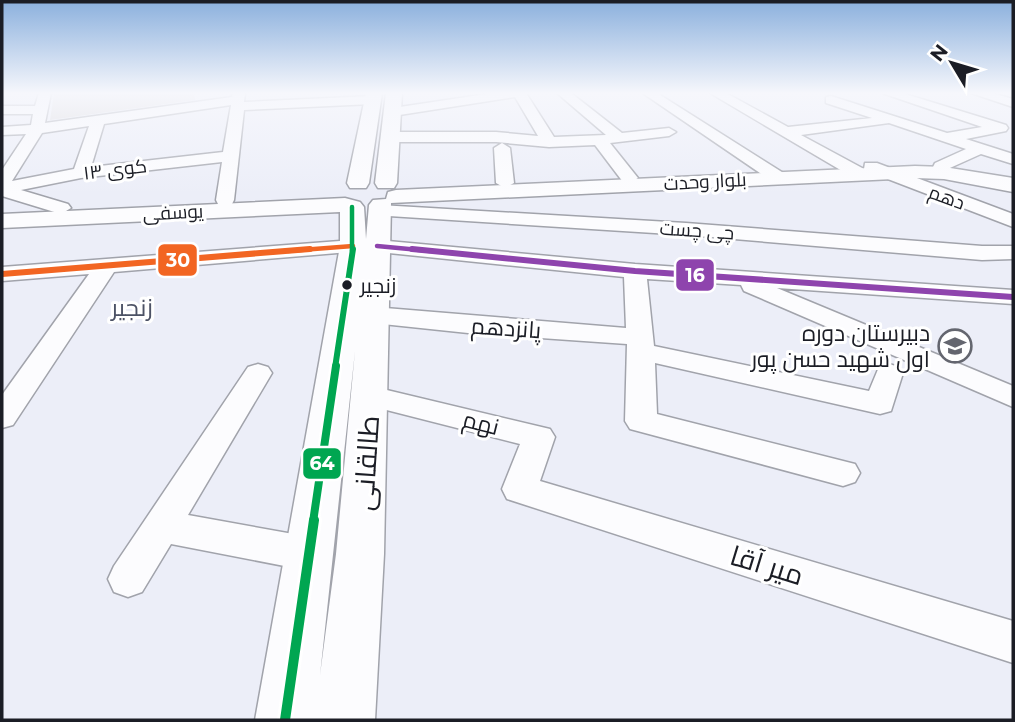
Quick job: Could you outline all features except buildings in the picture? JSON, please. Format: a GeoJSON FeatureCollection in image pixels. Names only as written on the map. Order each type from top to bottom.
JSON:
{"type":"FeatureCollection","features":[{"type":"Feature","properties":{"kind":"main road"},"geometry":{"type":"LineString","coordinates":[[369,205],[371,127]]}},
{"type":"Feature","properties":{"kind":"main road"},"geometry":{"type":"LineString","coordinates":[[369,205],[391,145],[392,127]]}},
{"type":"Feature","properties":{"kind":"main road","name":"بلوار وحدت"},"geometry":{"type":"LineString","coordinates":[[369,205],[505,183],[631,181],[940,167],[1011,177]]}},
{"type":"Feature","properties":{"kind":"main road","name":"بلوار وحدت"},"geometry":{"type":"LineString","coordinates":[[865,171],[1011,177]]}},
{"type":"Feature","properties":{"kind":"main road","name":"بلوار وحدت"},"geometry":{"type":"LineString","coordinates":[[369,205],[631,181]]}},
{"type":"Feature","properties":{"kind":"main road","name":"یوسفی"},"geometry":{"type":"LineString","coordinates":[[2,211],[225,200],[369,205]]}},
{"type":"Feature","properties":{"kind":"main road","name":"یوسفی"},"geometry":{"type":"LineString","coordinates":[[2,221],[271,202]]}},
{"type":"Feature","properties":{"kind":"main road","name":"طالقانی"},"geometry":{"type":"LineString","coordinates":[[345,720],[370,396],[373,315],[369,205]]}},
{"type":"Feature","properties":{"kind":"main road","name":"طالقانی"},"geometry":{"type":"LineString","coordinates":[[285,720],[369,205]]}},
{"type":"Feature","properties":{"kind":"street"},"geometry":{"type":"LineString","coordinates":[[2,131],[55,127]]}},
{"type":"Feature","properties":{"kind":"street"},"geometry":{"type":"LineString","coordinates":[[81,173],[93,154],[97,127]]}},
{"type":"Feature","properties":{"kind":"street"},"geometry":{"type":"LineString","coordinates":[[225,200],[227,144],[231,127]]}},
{"type":"Feature","properties":{"kind":"street"},"geometry":{"type":"LineString","coordinates":[[540,127],[549,142]]}},
{"type":"Feature","properties":{"kind":"street"},"geometry":{"type":"LineString","coordinates":[[605,127],[619,138]]}},
{"type":"Feature","properties":{"kind":"street"},"geometry":{"type":"LineString","coordinates":[[702,127],[776,174]]}},
{"type":"Feature","properties":{"kind":"street","name":"دهم"},"geometry":{"type":"LineString","coordinates":[[775,127],[865,171],[1013,221]]}},
{"type":"Feature","properties":{"kind":"street"},"geometry":{"type":"LineString","coordinates":[[784,132],[832,127]]}},
{"type":"Feature","properties":{"kind":"street"},"geometry":{"type":"LineString","coordinates":[[914,127],[979,148],[1011,177]]}},
{"type":"Feature","properties":{"kind":"street"},"geometry":{"type":"LineString","coordinates":[[946,137],[1001,128],[997,127]]}},
{"type":"Feature","properties":{"kind":"street"},"geometry":{"type":"LineString","coordinates":[[37,129],[2,187],[61,208]]}},
{"type":"Feature","properties":{"kind":"street"},"geometry":{"type":"LineString","coordinates":[[391,145],[496,137],[549,142],[600,140],[669,132]]}},
{"type":"Feature","properties":{"kind":"street"},"geometry":{"type":"LineString","coordinates":[[600,140],[631,181]]}},
{"type":"Feature","properties":{"kind":"street","name":"کوی ۱۳"},"geometry":{"type":"LineString","coordinates":[[2,187],[227,144]]}},
{"type":"Feature","properties":{"kind":"street"},"geometry":{"type":"LineString","coordinates":[[391,145],[448,152]]}},
{"type":"Feature","properties":{"kind":"street"},"geometry":{"type":"LineString","coordinates":[[502,148],[505,183]]}},
{"type":"Feature","properties":{"kind":"street"},"geometry":{"type":"LineString","coordinates":[[940,167],[979,148]]}},
{"type":"Feature","properties":{"kind":"street"},"geometry":{"type":"LineString","coordinates":[[2,274],[107,265],[369,205],[635,271],[1013,297]]}},
{"type":"Feature","properties":{"kind":"street","name":"چی چست"},"geometry":{"type":"LineString","coordinates":[[369,205],[982,253],[1013,253]]}},
{"type":"Feature","properties":{"kind":"street"},"geometry":{"type":"LineString","coordinates":[[982,253],[1013,282]]}},
{"type":"Feature","properties":{"kind":"street"},"geometry":{"type":"LineString","coordinates":[[2,417],[107,265]]}},
{"type":"Feature","properties":{"kind":"street"},"geometry":{"type":"LineString","coordinates":[[635,271],[641,421],[843,473]]}},
{"type":"Feature","properties":{"kind":"street"},"geometry":{"type":"LineString","coordinates":[[733,278],[1013,397]]}},
{"type":"Feature","properties":{"kind":"street","name":"پانزدهم"},"geometry":{"type":"LineString","coordinates":[[373,315],[640,344],[880,404],[889,373]]}},
{"type":"Feature","properties":{"kind":"street"},"geometry":{"type":"LineString","coordinates":[[128,579],[257,373]]}},
{"type":"Feature","properties":{"kind":"street","name":"نهم"},"geometry":{"type":"LineString","coordinates":[[370,396],[538,437],[520,489]]}},
{"type":"Feature","properties":{"kind":"street","name":"میر آقا"},"geometry":{"type":"LineString","coordinates":[[520,489],[1013,642]]}},
{"type":"Feature","properties":{"kind":"street"},"geometry":{"type":"LineString","coordinates":[[160,526],[310,554]]}},
{"type":"Feature","properties":{"kind":"transit line","name":"64"},"geometry":{"type":"LineString","coordinates":[[285,720],[353,246],[352,207]]}},
{"type":"Feature","properties":{"kind":"transit line","name":"30"},"geometry":{"type":"LineString","coordinates":[[2,274],[353,246]]}},
{"type":"Feature","properties":{"kind":"transit line","name":"16"},"geometry":{"type":"LineString","coordinates":[[377,246],[635,271],[1013,297]]}},
{"type":"Feature","properties":{"kind":"place","name":"زنجیر"},"geometry":{"type":"Point","coordinates":[347,285]}},
{"type":"Feature","properties":{"kind":"place","name":"دبیرستان دوره اول شهید حسن پور"},"geometry":{"type":"Point","coordinates":[955,346]}},
{"type":"Feature","properties":{"kind":"district","name":"زنجیر"},"geometry":{"type":"Point","coordinates":[132,308]}}]}
